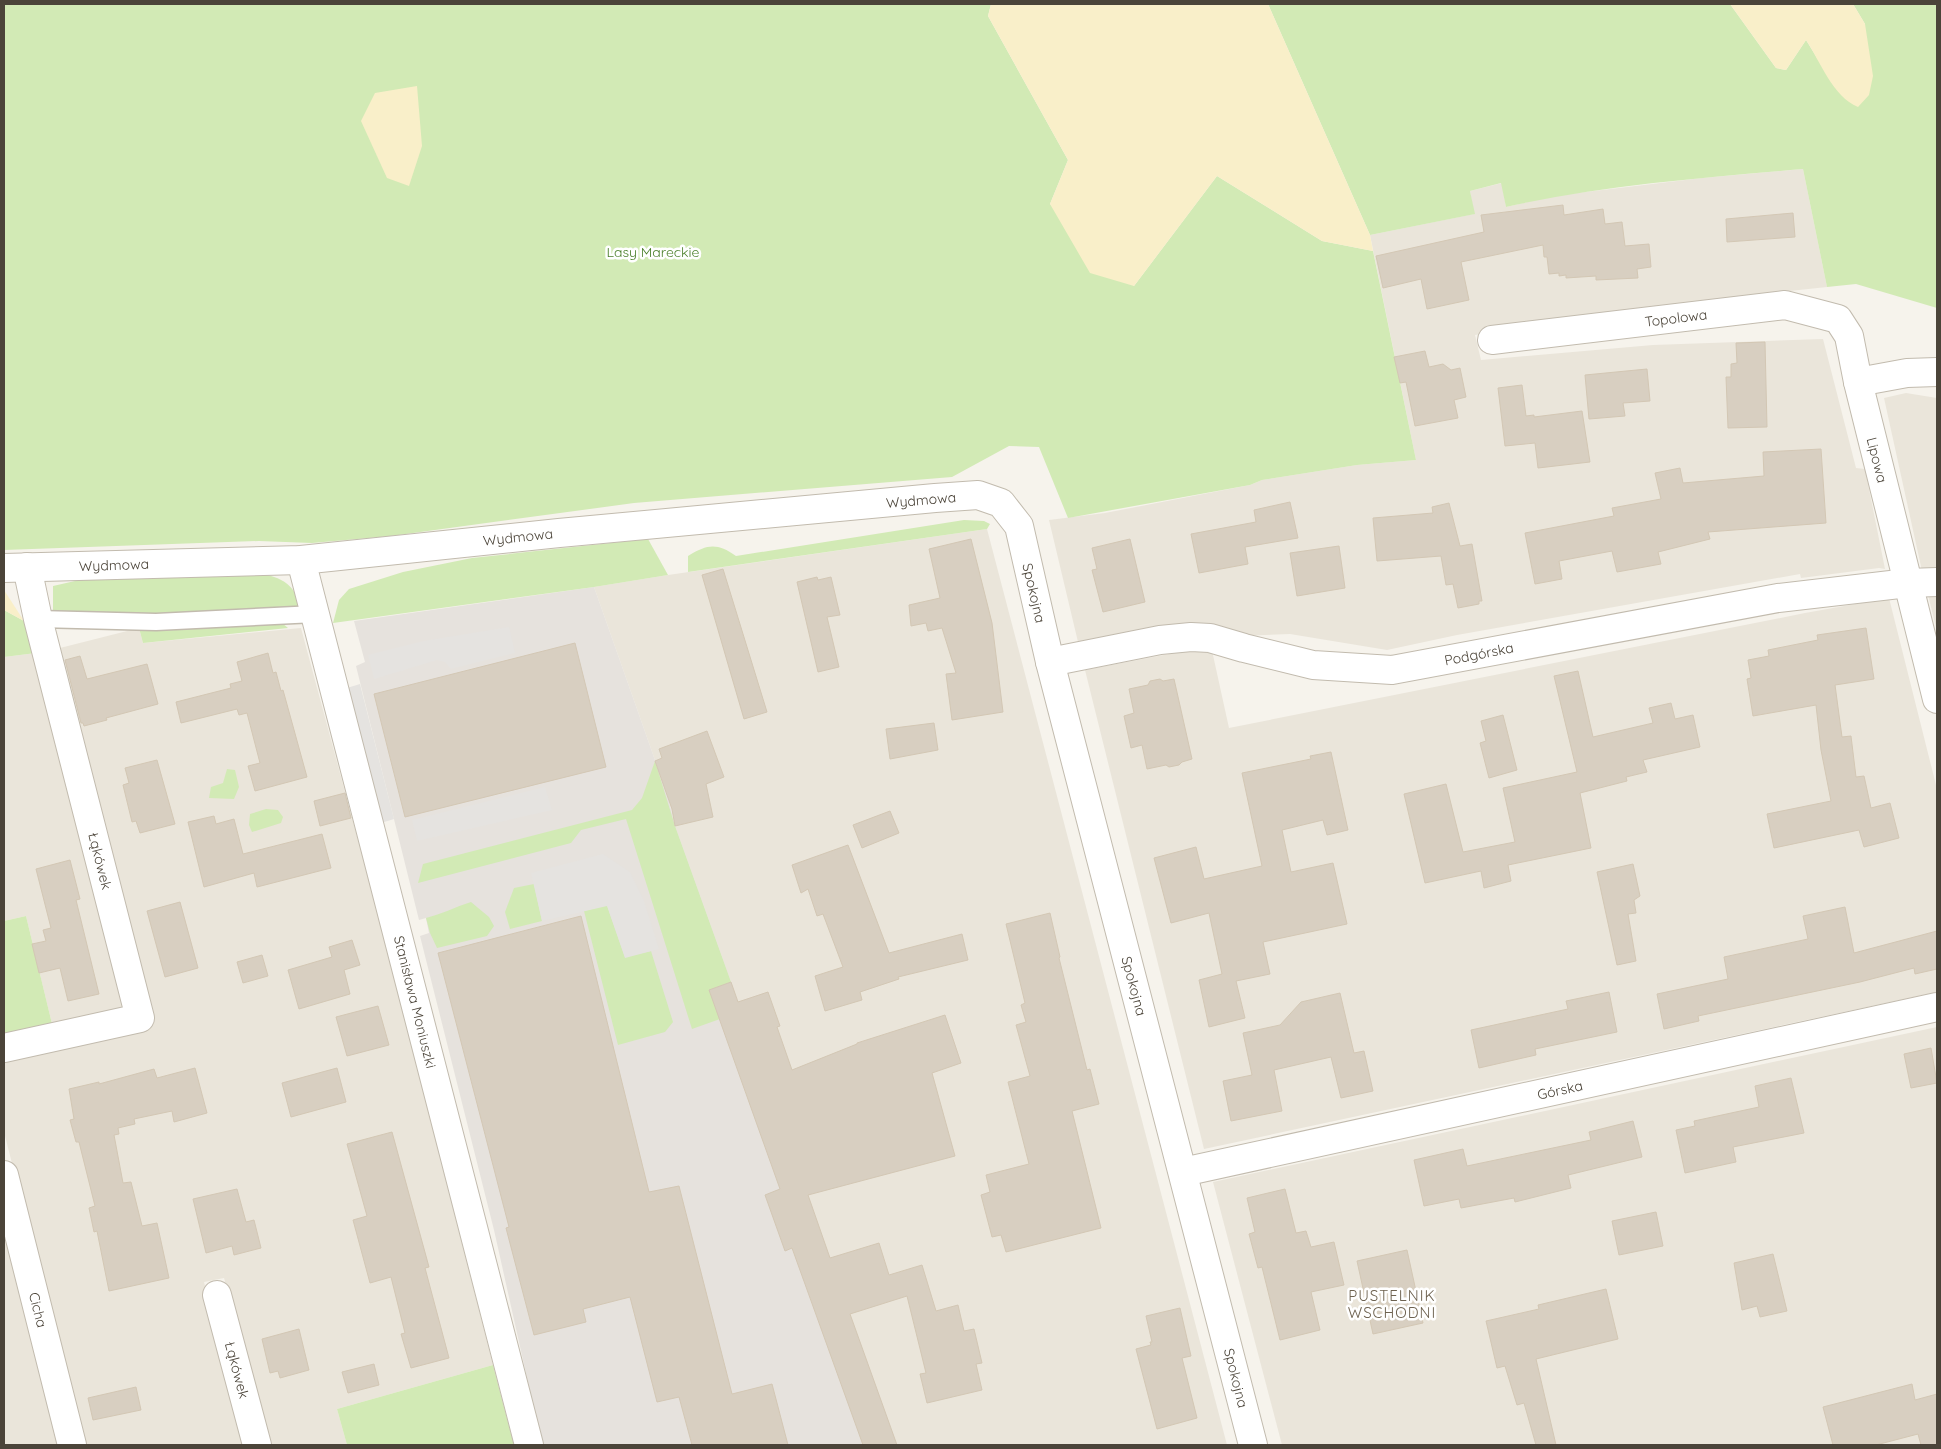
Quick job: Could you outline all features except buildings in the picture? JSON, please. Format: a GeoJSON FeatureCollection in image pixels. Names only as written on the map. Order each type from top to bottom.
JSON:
{"type":"FeatureCollection","features":[{"type":"Feature","properties":{"kind":"street","name":"Topolowa"},"geometry":{"type":"LineString","coordinates":[[1492,340],[1785,305],[1838,320],[1849,336]]}},
{"type":"Feature","properties":{"kind":"street","name":"Lipowa"},"geometry":{"type":"LineString","coordinates":[[1849,336],[1858,382],[1937,699]]}},
{"type":"Feature","properties":{"kind":"street"},"geometry":{"type":"LineString","coordinates":[[1858,382],[1906,373],[1937,372]]}},
{"type":"Feature","properties":{"kind":"street","name":"Wydmowa"},"geometry":{"type":"LineString","coordinates":[[16,568],[301,560],[559,533],[978,495],[1002,503],[1018,526]]}},
{"type":"Feature","properties":{"kind":"street","name":"Spokojna"},"geometry":{"type":"LineString","coordinates":[[1018,526],[1050,662],[1253,1445]]}},
{"type":"Feature","properties":{"kind":"street","name":"Stanisława Moniuszki"},"geometry":{"type":"LineString","coordinates":[[301,560],[529,1445]]}},
{"type":"Feature","properties":{"kind":"street","name":"Łąkówek"},"geometry":{"type":"LineString","coordinates":[[4,1048],[140,1018],[38,619],[16,568]]}},
{"type":"Feature","properties":{"kind":"street"},"geometry":{"type":"LineString","coordinates":[[1908,583],[1937,582]]}},
{"type":"Feature","properties":{"kind":"street","name":"Podgórska"},"geometry":{"type":"LineString","coordinates":[[1050,662],[1160,640],[1191,637],[1210,638],[1313,664],[1392,670],[1778,598],[1908,583]]}},
{"type":"Feature","properties":{"kind":"street","name":"Górska"},"geometry":{"type":"LineString","coordinates":[[1183,1172],[1937,1007]]}},
{"type":"Feature","properties":{"kind":"street","name":"Cicha"},"geometry":{"type":"LineString","coordinates":[[4,1175],[72,1445]]}},
{"type":"Feature","properties":{"kind":"street","name":"Łąkówek"},"geometry":{"type":"LineString","coordinates":[[217,1295],[257,1445]]}},
{"type":"Feature","properties":{"kind":"lane"},"geometry":{"type":"LineString","coordinates":[[38,619],[156,622],[315,614]]}},
{"type":"Feature","properties":{"kind":"shaded area"},"geometry":{"type":"Polygon","coordinates":[[[1803,169],[1827,287],[1706,300],[1475,335],[1481,360],[1653,345],[1823,339],[1856,468],[1865,469],[1885,569],[1879,568],[1801,578],[1800,574],[1457,635],[1387,650],[1290,634],[1078,642],[1049,520],[1105,513],[1250,485],[1262,480],[1357,465],[1416,460],[1370,235],[1474,214],[1470,191],[1502,183],[1506,207],[1552,196],[1702,178],[1803,169]]]}},
{"type":"Feature","properties":{"kind":"shaded area"},"geometry":{"type":"Polygon","coordinates":[[[1906,393],[1937,398],[1937,631],[1884,398],[1906,393]]]}},
{"type":"Feature","properties":{"kind":"shaded area"},"geometry":{"type":"Polygon","coordinates":[[[987,529],[1227,1445],[897,1445],[675,826],[668,797],[594,587],[987,529]]]}},
{"type":"Feature","properties":{"kind":"shaded area"},"geometry":{"type":"Polygon","coordinates":[[[594,587],[668,797],[675,826],[897,1445],[542,1445],[494,1230],[420,936],[429,933],[426,918],[419,920],[356,666],[365,662],[354,621],[594,587]]]}},
{"type":"Feature","properties":{"kind":"shaded area"},"geometry":{"type":"Polygon","coordinates":[[[1889,598],[1937,789],[1937,992],[1204,1149],[1085,670],[1211,646],[1229,728],[1805,613],[1889,598]]]}},
{"type":"Feature","properties":{"kind":"shaded area"},"geometry":{"type":"Polygon","coordinates":[[[509,627],[515,653],[451,669],[445,662],[437,660],[374,679],[368,655],[424,641],[509,627]]]}},
{"type":"Feature","properties":{"kind":"shaded area"},"geometry":{"type":"Polygon","coordinates":[[[139,628],[143,643],[301,628],[384,937],[493,1365],[337,1409],[347,1445],[270,1445],[224,1278],[204,1282],[248,1445],[84,1445],[4,1132],[4,1054],[154,1024],[56,649],[139,628]]]}},
{"type":"Feature","properties":{"kind":"shaded area"},"geometry":{"type":"Polygon","coordinates":[[[36,653],[130,1010],[53,1028],[26,916],[4,921],[4,657],[36,653]]]}},
{"type":"Feature","properties":{"kind":"shaded area"},"geometry":{"type":"Polygon","coordinates":[[[360,684],[394,819],[381,823],[347,688],[360,684]]]}},
{"type":"Feature","properties":{"kind":"shaded area"},"geometry":{"type":"Polygon","coordinates":[[[545,787],[552,810],[417,841],[412,820],[545,787]]]}},
{"type":"Feature","properties":{"kind":"shaded area"},"geometry":{"type":"Polygon","coordinates":[[[603,854],[630,872],[644,901],[659,949],[625,958],[607,906],[542,921],[531,873],[603,854]]]}},
{"type":"Feature","properties":{"kind":"shaded area"},"geometry":{"type":"Polygon","coordinates":[[[1937,1027],[1937,1445],[1282,1445],[1213,1182],[1937,1027]]]}},
{"type":"Feature","properties":{"kind":"shaded area"},"geometry":{"type":"Polygon","coordinates":[[[4,1233],[59,1445],[4,1445],[4,1233]]]}},
{"type":"Feature","properties":{"kind":"green space","name":"Lasy Mareckie"},"geometry":{"type":"Polygon","coordinates":[[[4,4],[991,4],[988,16],[1068,160],[1050,204],[1134,286],[1217,176],[1322,241],[1373,251],[1416,460],[1357,465],[1262,480],[1250,485],[1068,518],[1039,447],[1009,446],[952,477],[634,503],[391,536],[312,543],[259,541],[4,550],[4,4]]]}},
{"type":"Feature","properties":{"kind":"green space"},"geometry":{"type":"Polygon","coordinates":[[[1268,4],[1730,4],[1776,68],[1786,70],[1806,40],[1835,87],[1865,24],[1853,4],[1937,4],[1937,308],[1856,284],[1827,287],[1803,169],[1616,188],[1543,199],[1506,207],[1501,183],[1470,191],[1475,214],[1370,235],[1268,4]]]}},
{"type":"Feature","properties":{"kind":"green space"},"geometry":{"type":"Polygon","coordinates":[[[964,520],[984,521],[990,524],[987,529],[688,572],[688,556],[707,547],[718,547],[736,556],[964,520]]]}},
{"type":"Feature","properties":{"kind":"green space"},"geometry":{"type":"Polygon","coordinates":[[[648,539],[668,575],[333,623],[339,600],[349,589],[403,572],[472,558],[648,539]]]}},
{"type":"Feature","properties":{"kind":"green space"},"geometry":{"type":"Polygon","coordinates":[[[229,570],[264,574],[284,581],[297,597],[300,610],[157,618],[53,611],[53,586],[97,576],[229,570]]]}},
{"type":"Feature","properties":{"kind":"green space"},"geometry":{"type":"Polygon","coordinates":[[[4,610],[24,621],[36,653],[4,657],[4,610]]]}},
{"type":"Feature","properties":{"kind":"green space"},"geometry":{"type":"Polygon","coordinates":[[[282,623],[288,628],[143,643],[139,628],[282,623]]]}},
{"type":"Feature","properties":{"kind":"green space"},"geometry":{"type":"Polygon","coordinates":[[[655,761],[675,826],[731,982],[710,990],[720,1019],[692,1029],[626,819],[581,830],[571,843],[418,883],[423,864],[632,810],[642,798],[655,761]]]}},
{"type":"Feature","properties":{"kind":"green space"},"geometry":{"type":"Polygon","coordinates":[[[227,769],[235,770],[239,787],[234,799],[209,798],[211,787],[223,783],[227,769]]]}},
{"type":"Feature","properties":{"kind":"green space"},"geometry":{"type":"Polygon","coordinates":[[[266,809],[278,810],[283,817],[281,823],[252,832],[249,825],[250,814],[266,809]]]}},
{"type":"Feature","properties":{"kind":"green space"},"geometry":{"type":"Polygon","coordinates":[[[534,884],[542,921],[510,929],[505,912],[514,888],[534,884]]]}},
{"type":"Feature","properties":{"kind":"green space"},"geometry":{"type":"Polygon","coordinates":[[[471,902],[489,917],[494,926],[487,936],[437,948],[426,918],[471,902]]]}},
{"type":"Feature","properties":{"kind":"green space"},"geometry":{"type":"Polygon","coordinates":[[[607,905],[625,957],[651,951],[673,1022],[665,1032],[618,1045],[584,911],[607,905]]]}},
{"type":"Feature","properties":{"kind":"green space"},"geometry":{"type":"Polygon","coordinates":[[[26,916],[53,1028],[4,1041],[4,921],[26,916]]]}},
{"type":"Feature","properties":{"kind":"green space"},"geometry":{"type":"Polygon","coordinates":[[[493,1365],[514,1445],[347,1445],[337,1409],[493,1365]]]}},
{"type":"Feature","properties":{"kind":"sand"},"geometry":{"type":"Polygon","coordinates":[[[991,4],[1268,4],[1370,235],[1373,251],[1322,241],[1217,176],[1134,286],[1090,273],[1050,204],[1068,160],[988,16],[991,4]]]}},
{"type":"Feature","properties":{"kind":"sand"},"geometry":{"type":"Polygon","coordinates":[[[1730,4],[1853,4],[1865,24],[1873,76],[1869,95],[1858,107],[1849,102],[1834,87],[1806,40],[1786,70],[1776,68],[1730,4]]]}},
{"type":"Feature","properties":{"kind":"sand"},"geometry":{"type":"Polygon","coordinates":[[[417,86],[422,146],[409,186],[387,178],[361,121],[375,93],[417,86]]]}},
{"type":"Feature","properties":{"kind":"sand"},"geometry":{"type":"Polygon","coordinates":[[[4,590],[24,621],[4,610],[4,590]]]}},
{"type":"Feature","properties":{"kind":"district","name":"PUSTELNIK WSCHODNI"},"geometry":{"type":"Point","coordinates":[1392,1304]}}]}
